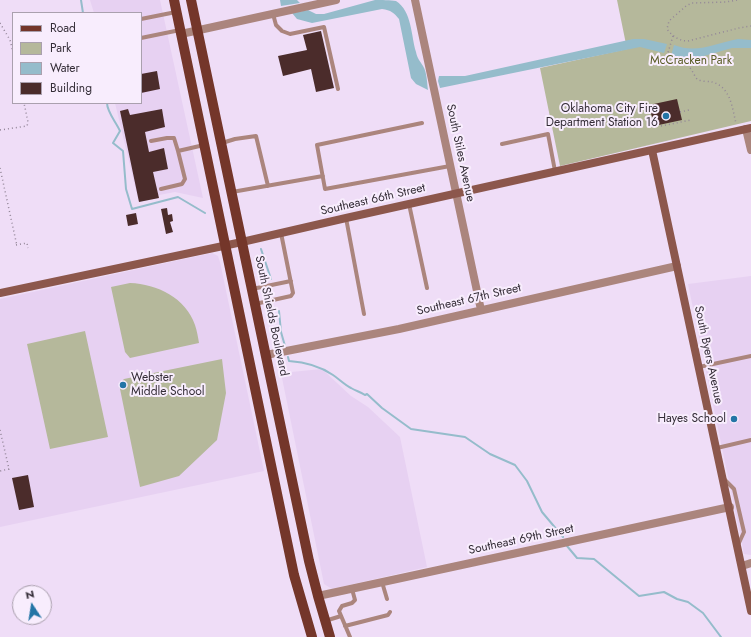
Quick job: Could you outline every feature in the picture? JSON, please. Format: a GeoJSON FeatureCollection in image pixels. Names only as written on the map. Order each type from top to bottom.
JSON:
{"type":"FeatureCollection","features":[{"type":"Feature","properties":{"kind":"main road"},"geometry":{"type":"LineString","coordinates":[[174,0],[294,575],[312,637]]}},
{"type":"Feature","properties":{"kind":"main road","name":"South Shields Boulevard"},"geometry":{"type":"LineString","coordinates":[[191,0],[318,596],[324,621],[330,637]]}},
{"type":"Feature","properties":{"kind":"street"},"geometry":{"type":"LineString","coordinates":[[180,32],[197,30],[287,11],[325,1],[336,0]]}},
{"type":"Feature","properties":{"kind":"street","name":"South Stiles Avenue"},"geometry":{"type":"LineString","coordinates":[[415,0],[481,310]]}},
{"type":"Feature","properties":{"kind":"street"},"geometry":{"type":"LineString","coordinates":[[745,130],[751,150]]}},
{"type":"Feature","properties":{"kind":"street","name":"Southeast 66th Street"},"geometry":{"type":"LineString","coordinates":[[0,293],[225,246],[745,130]]}},
{"type":"Feature","properties":{"kind":"street","name":"South Byers Avenue"},"geometry":{"type":"LineString","coordinates":[[652,150],[730,507],[751,612]]}},
{"type":"Feature","properties":{"kind":"street","name":"Southeast 67th Street"},"geometry":{"type":"LineString","coordinates":[[266,355],[399,329],[677,266]]}},
{"type":"Feature","properties":{"kind":"street","name":"Southeast 69th Street"},"geometry":{"type":"LineString","coordinates":[[318,596],[730,507]]}},
{"type":"Feature","properties":{"kind":"street"},"geometry":{"type":"LineString","coordinates":[[742,566],[751,563]]}},
{"type":"Feature","properties":{"kind":"lane"},"geometry":{"type":"LineString","coordinates":[[142,19],[176,12]]}},
{"type":"Feature","properties":{"kind":"lane"},"geometry":{"type":"LineString","coordinates":[[273,14],[276,25],[282,31],[290,34],[324,27],[338,89]]}},
{"type":"Feature","properties":{"kind":"lane"},"geometry":{"type":"LineString","coordinates":[[142,38],[180,32]]}},
{"type":"Feature","properties":{"kind":"lane"},"geometry":{"type":"LineString","coordinates":[[422,122],[317,145],[326,189],[450,166]]}},
{"type":"Feature","properties":{"kind":"lane"},"geometry":{"type":"LineString","coordinates":[[502,144],[548,134],[555,172]]}},
{"type":"Feature","properties":{"kind":"lane"},"geometry":{"type":"LineString","coordinates":[[221,143],[256,136],[268,186]]}},
{"type":"Feature","properties":{"kind":"lane"},"geometry":{"type":"LineString","coordinates":[[151,141],[174,138],[185,179],[182,184],[161,189]]}},
{"type":"Feature","properties":{"kind":"lane"},"geometry":{"type":"LineString","coordinates":[[178,151],[204,145]]}},
{"type":"Feature","properties":{"kind":"lane"},"geometry":{"type":"LineString","coordinates":[[232,192],[323,176]]}},
{"type":"Feature","properties":{"kind":"lane"},"geometry":{"type":"LineString","coordinates":[[409,204],[427,288]]}},
{"type":"Feature","properties":{"kind":"lane"},"geometry":{"type":"LineString","coordinates":[[346,218],[364,314]]}},
{"type":"Feature","properties":{"kind":"lane"},"geometry":{"type":"LineString","coordinates":[[255,304],[291,296],[293,293],[281,233]]}},
{"type":"Feature","properties":{"kind":"lane"},"geometry":{"type":"LineString","coordinates":[[252,289],[291,281]]}},
{"type":"Feature","properties":{"kind":"lane"},"geometry":{"type":"LineString","coordinates":[[699,367],[751,356]]}},
{"type":"Feature","properties":{"kind":"lane"},"geometry":{"type":"LineString","coordinates":[[717,448],[751,440]]}},
{"type":"Feature","properties":{"kind":"lane"},"geometry":{"type":"LineString","coordinates":[[723,478],[734,489],[744,532],[738,546]]}},
{"type":"Feature","properties":{"kind":"lane"},"geometry":{"type":"LineString","coordinates":[[382,582],[387,599]]}},
{"type":"Feature","properties":{"kind":"lane"},"geometry":{"type":"LineString","coordinates":[[350,637],[339,611],[342,606],[355,600],[352,589]]}},
{"type":"Feature","properties":{"kind":"lane"},"geometry":{"type":"LineString","coordinates":[[345,626],[388,615],[390,612]]}},
{"type":"Feature","properties":{"kind":"lane"},"geometry":{"type":"LineString","coordinates":[[324,621],[341,616]]}},
{"type":"Feature","properties":{"kind":"path"},"geometry":{"type":"LineString","coordinates":[[737,0],[726,2],[694,1],[669,21],[667,29],[673,36],[684,41],[693,41],[751,26]]}},
{"type":"Feature","properties":{"kind":"path"},"geometry":{"type":"LineString","coordinates":[[0,24],[10,40],[12,48]]}},
{"type":"Feature","properties":{"kind":"path"},"geometry":{"type":"LineString","coordinates":[[673,36],[667,56],[670,61],[685,64],[691,68],[697,79],[715,83],[724,89],[729,96],[745,130]]}},
{"type":"Feature","properties":{"kind":"path"},"geometry":{"type":"LineString","coordinates":[[0,130],[27,126],[28,122],[24,104]]}},
{"type":"Feature","properties":{"kind":"path"},"geometry":{"type":"LineString","coordinates":[[680,112],[689,110]]}},
{"type":"Feature","properties":{"kind":"path"},"geometry":{"type":"LineString","coordinates":[[661,126],[691,120]]}},
{"type":"Feature","properties":{"kind":"path"},"geometry":{"type":"LineString","coordinates":[[0,168],[16,246],[27,242],[28,248]]}},
{"type":"Feature","properties":{"kind":"path"},"geometry":{"type":"LineString","coordinates":[[0,430],[9,469],[0,471]]}},
{"type":"Feature","properties":{"kind":"shaded area"},"geometry":{"type":"Polygon","coordinates":[[[90,0],[160,0],[203,198],[175,192],[138,199],[115,104],[142,104],[142,12],[94,12],[90,0]]]}},
{"type":"Feature","properties":{"kind":"shaded area","name":"Webster Middle School"},"geometry":{"type":"Polygon","coordinates":[[[212,253],[218,256],[220,262],[264,471],[0,527],[0,299],[212,253]]]}},
{"type":"Feature","properties":{"kind":"shaded area","name":"Hayes School"},"geometry":{"type":"Polygon","coordinates":[[[751,276],[751,555],[744,554],[688,284],[751,276]]]}},
{"type":"Feature","properties":{"kind":"shaded area"},"geometry":{"type":"Polygon","coordinates":[[[322,369],[351,396],[368,407],[400,437],[427,567],[332,589],[324,584],[281,373],[322,369]]]}},
{"type":"Feature","properties":{"kind":"green space","name":"McCracken Park"},"geometry":{"type":"Polygon","coordinates":[[[617,0],[751,0],[751,121],[560,166],[540,68],[627,49],[617,0]]]}},
{"type":"Feature","properties":{"kind":"green space"},"geometry":{"type":"Polygon","coordinates":[[[130,283],[150,286],[169,294],[178,300],[191,315],[196,327],[199,343],[130,358],[125,352],[111,287],[130,283]]]}},
{"type":"Feature","properties":{"kind":"green space"},"geometry":{"type":"Polygon","coordinates":[[[85,331],[108,437],[50,449],[27,344],[85,331]]]}},
{"type":"Feature","properties":{"kind":"green space"},"geometry":{"type":"Polygon","coordinates":[[[222,359],[226,393],[217,440],[179,476],[140,487],[119,384],[124,379],[222,359]]]}},
{"type":"Feature","properties":{"kind":"water"},"geometry":{"type":"Polygon","coordinates":[[[280,0],[297,0],[300,3],[281,6],[280,0]]]}},
{"type":"Feature","properties":{"kind":"water"},"geometry":{"type":"Polygon","coordinates":[[[375,0],[396,1],[405,11],[410,24],[417,56],[425,71],[428,90],[416,84],[411,78],[399,19],[392,12],[382,9],[312,23],[297,19],[292,13],[308,10],[316,14],[324,14],[375,0]]]}},
{"type":"Feature","properties":{"kind":"water"},"geometry":{"type":"Polygon","coordinates":[[[633,39],[644,39],[667,44],[664,53],[640,47],[440,88],[438,81],[439,76],[465,76],[633,39]]]}},
{"type":"Feature","properties":{"kind":"water"},"geometry":{"type":"Polygon","coordinates":[[[738,39],[751,40],[751,48],[732,48],[697,58],[671,56],[674,45],[699,48],[738,39]]]}},
{"type":"Feature","properties":{"kind":"building"},"geometry":{"type":"Polygon","coordinates":[[[321,31],[334,88],[316,92],[311,69],[283,76],[278,56],[307,50],[303,35],[321,31]]]}},
{"type":"Feature","properties":{"kind":"building"},"geometry":{"type":"Polygon","coordinates":[[[157,71],[160,89],[142,93],[142,74],[157,71]]]}},
{"type":"Feature","properties":{"kind":"building","name":"Oklahoma City Fire Department Station 16"},"geometry":{"type":"Polygon","coordinates":[[[677,99],[682,120],[654,126],[649,105],[677,99]]]}},
{"type":"Feature","properties":{"kind":"building"},"geometry":{"type":"Polygon","coordinates":[[[128,109],[130,115],[162,109],[165,127],[145,132],[149,152],[164,148],[168,169],[153,172],[159,198],[139,202],[120,111],[128,109]]]}},
{"type":"Feature","properties":{"kind":"building"},"geometry":{"type":"Polygon","coordinates":[[[167,208],[168,215],[172,214],[173,221],[170,222],[173,232],[166,234],[161,209],[167,208]]]}},
{"type":"Feature","properties":{"kind":"building"},"geometry":{"type":"Polygon","coordinates":[[[136,213],[138,224],[128,226],[126,215],[136,213]]]}},
{"type":"Feature","properties":{"kind":"building"},"geometry":{"type":"Polygon","coordinates":[[[28,475],[34,507],[19,510],[12,478],[28,475]]]}},
{"type":"Feature","properties":{"kind":"waterway"},"geometry":{"type":"LineString","coordinates":[[81,0],[83,12]]}},
{"type":"Feature","properties":{"kind":"waterway"},"geometry":{"type":"LineString","coordinates":[[107,104],[110,113],[120,131],[113,143],[123,151],[126,189],[132,209],[178,197],[205,213]]}},
{"type":"Feature","properties":{"kind":"waterway"},"geometry":{"type":"LineString","coordinates":[[261,249],[271,279]]}},
{"type":"Feature","properties":{"kind":"waterway"},"geometry":{"type":"LineString","coordinates":[[279,311],[281,332],[285,346]]}},
{"type":"Feature","properties":{"kind":"waterway"},"geometry":{"type":"LineString","coordinates":[[288,357],[289,361],[306,363],[323,369],[349,387],[365,395],[367,394],[382,408],[411,429],[465,437],[490,454],[515,465],[527,481],[542,512],[563,537]]}},
{"type":"Feature","properties":{"kind":"waterway"},"geometry":{"type":"LineString","coordinates":[[567,546],[577,558],[594,559],[639,596],[664,592],[677,599],[688,602],[703,613],[721,637]]}},
{"type":"Feature","properties":{"kind":"place","name":"Oklahoma City Fire Department Station 16"},"geometry":{"type":"Point","coordinates":[666,116]}},
{"type":"Feature","properties":{"kind":"place","name":"Webster Middle School"},"geometry":{"type":"Point","coordinates":[123,385]}},
{"type":"Feature","properties":{"kind":"place","name":"Hayes School"},"geometry":{"type":"Point","coordinates":[734,419]}}]}
